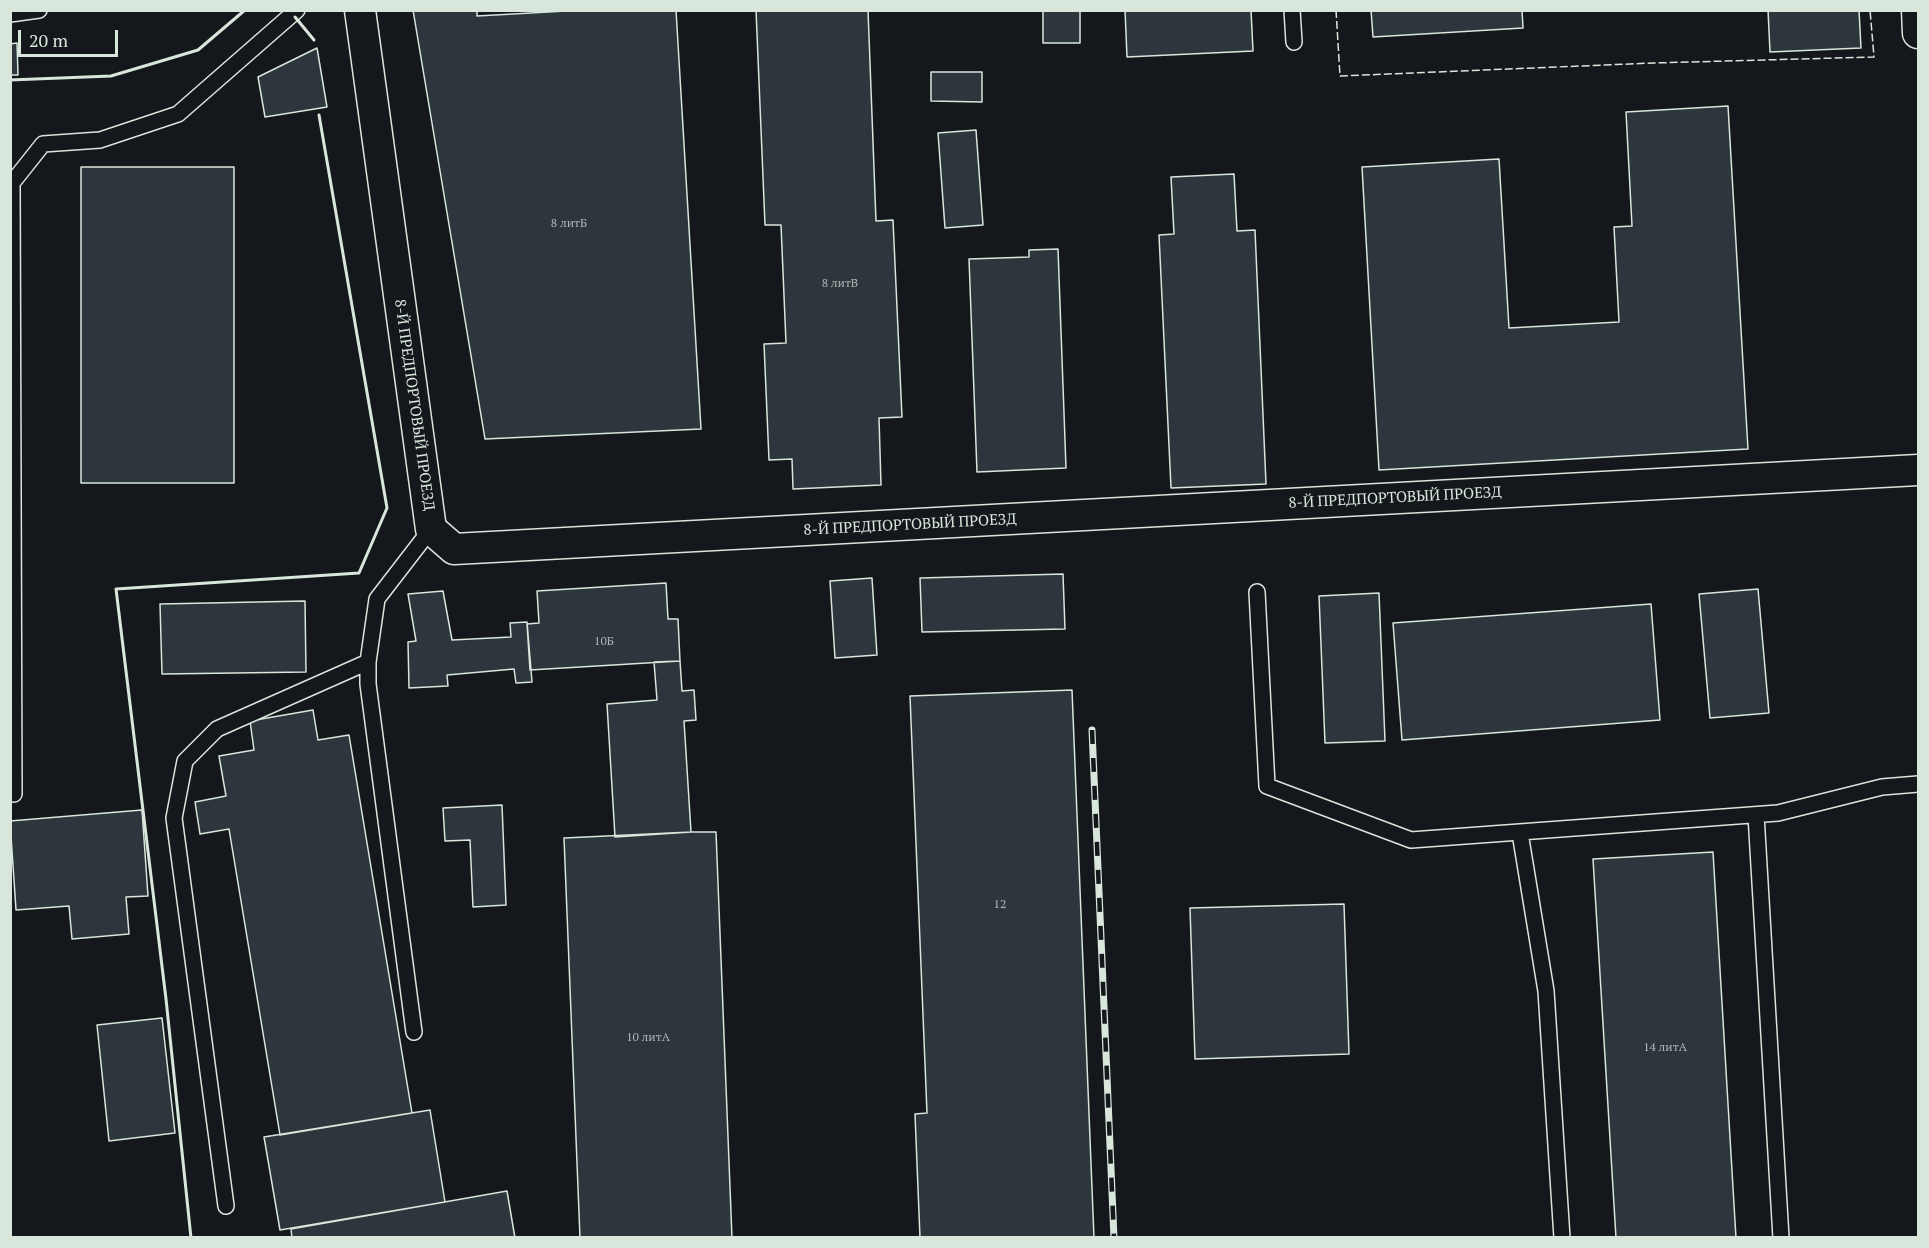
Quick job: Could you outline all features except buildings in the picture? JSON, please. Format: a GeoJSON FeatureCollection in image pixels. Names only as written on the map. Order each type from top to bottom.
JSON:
{"type":"FeatureCollection","features":[{"type":"Feature","properties":{"kind":"street","name":"8-Й ПРЕДПОРТОВЫЙ ПРОЕЗД"},"geometry":{"type":"LineString","coordinates":[[360,10],[431,529],[454,549],[1918,470]]}},
{"type":"Feature","properties":{"kind":"street"},"geometry":{"type":"LineString","coordinates":[[1917,10],[1918,33]]}},
{"type":"Feature","properties":{"kind":"lane"},"geometry":{"type":"LineString","coordinates":[[10,14],[39,10]]}},
{"type":"Feature","properties":{"kind":"lane"},"geometry":{"type":"LineString","coordinates":[[14,795],[12,183],[43,144],[100,140],[178,114],[297,10]]}},
{"type":"Feature","properties":{"kind":"lane"},"geometry":{"type":"LineString","coordinates":[[1292,10],[1294,42]]}},
{"type":"Feature","properties":{"kind":"lane"},"geometry":{"type":"LineString","coordinates":[[414,1032],[368,684],[368,662],[377,599],[431,529]]}},
{"type":"Feature","properties":{"kind":"lane"},"geometry":{"type":"LineString","coordinates":[[1257,592],[1267,786],[1411,840],[1778,813],[1882,787],[1918,784]]}},
{"type":"Feature","properties":{"kind":"lane"},"geometry":{"type":"LineString","coordinates":[[226,1206],[174,818],[185,761],[218,729],[368,662]]}},
{"type":"Feature","properties":{"kind":"lane"},"geometry":{"type":"LineString","coordinates":[[1756,815],[1781,1238]]}},
{"type":"Feature","properties":{"kind":"lane"},"geometry":{"type":"LineString","coordinates":[[1520,833],[1546,991],[1563,1238]]}},
{"type":"Feature","properties":{"kind":"railway"},"geometry":{"type":"LineString","coordinates":[[1092,730],[1114,1238]]}},
{"type":"Feature","properties":{"kind":"fence"},"geometry":{"type":"LineString","coordinates":[[1336,10],[1340,76],[1653,63],[1874,57],[1870,10]]}},
{"type":"Feature","properties":{"kind":"wall"},"geometry":{"type":"LineString","coordinates":[[10,80],[111,76],[198,50],[245,10]]}},
{"type":"Feature","properties":{"kind":"wall"},"geometry":{"type":"LineString","coordinates":[[295,17],[314,40]]}},
{"type":"Feature","properties":{"kind":"wall"},"geometry":{"type":"LineString","coordinates":[[191,1238],[166,999],[116,589],[359,573],[387,508],[319,115]]}}]}
